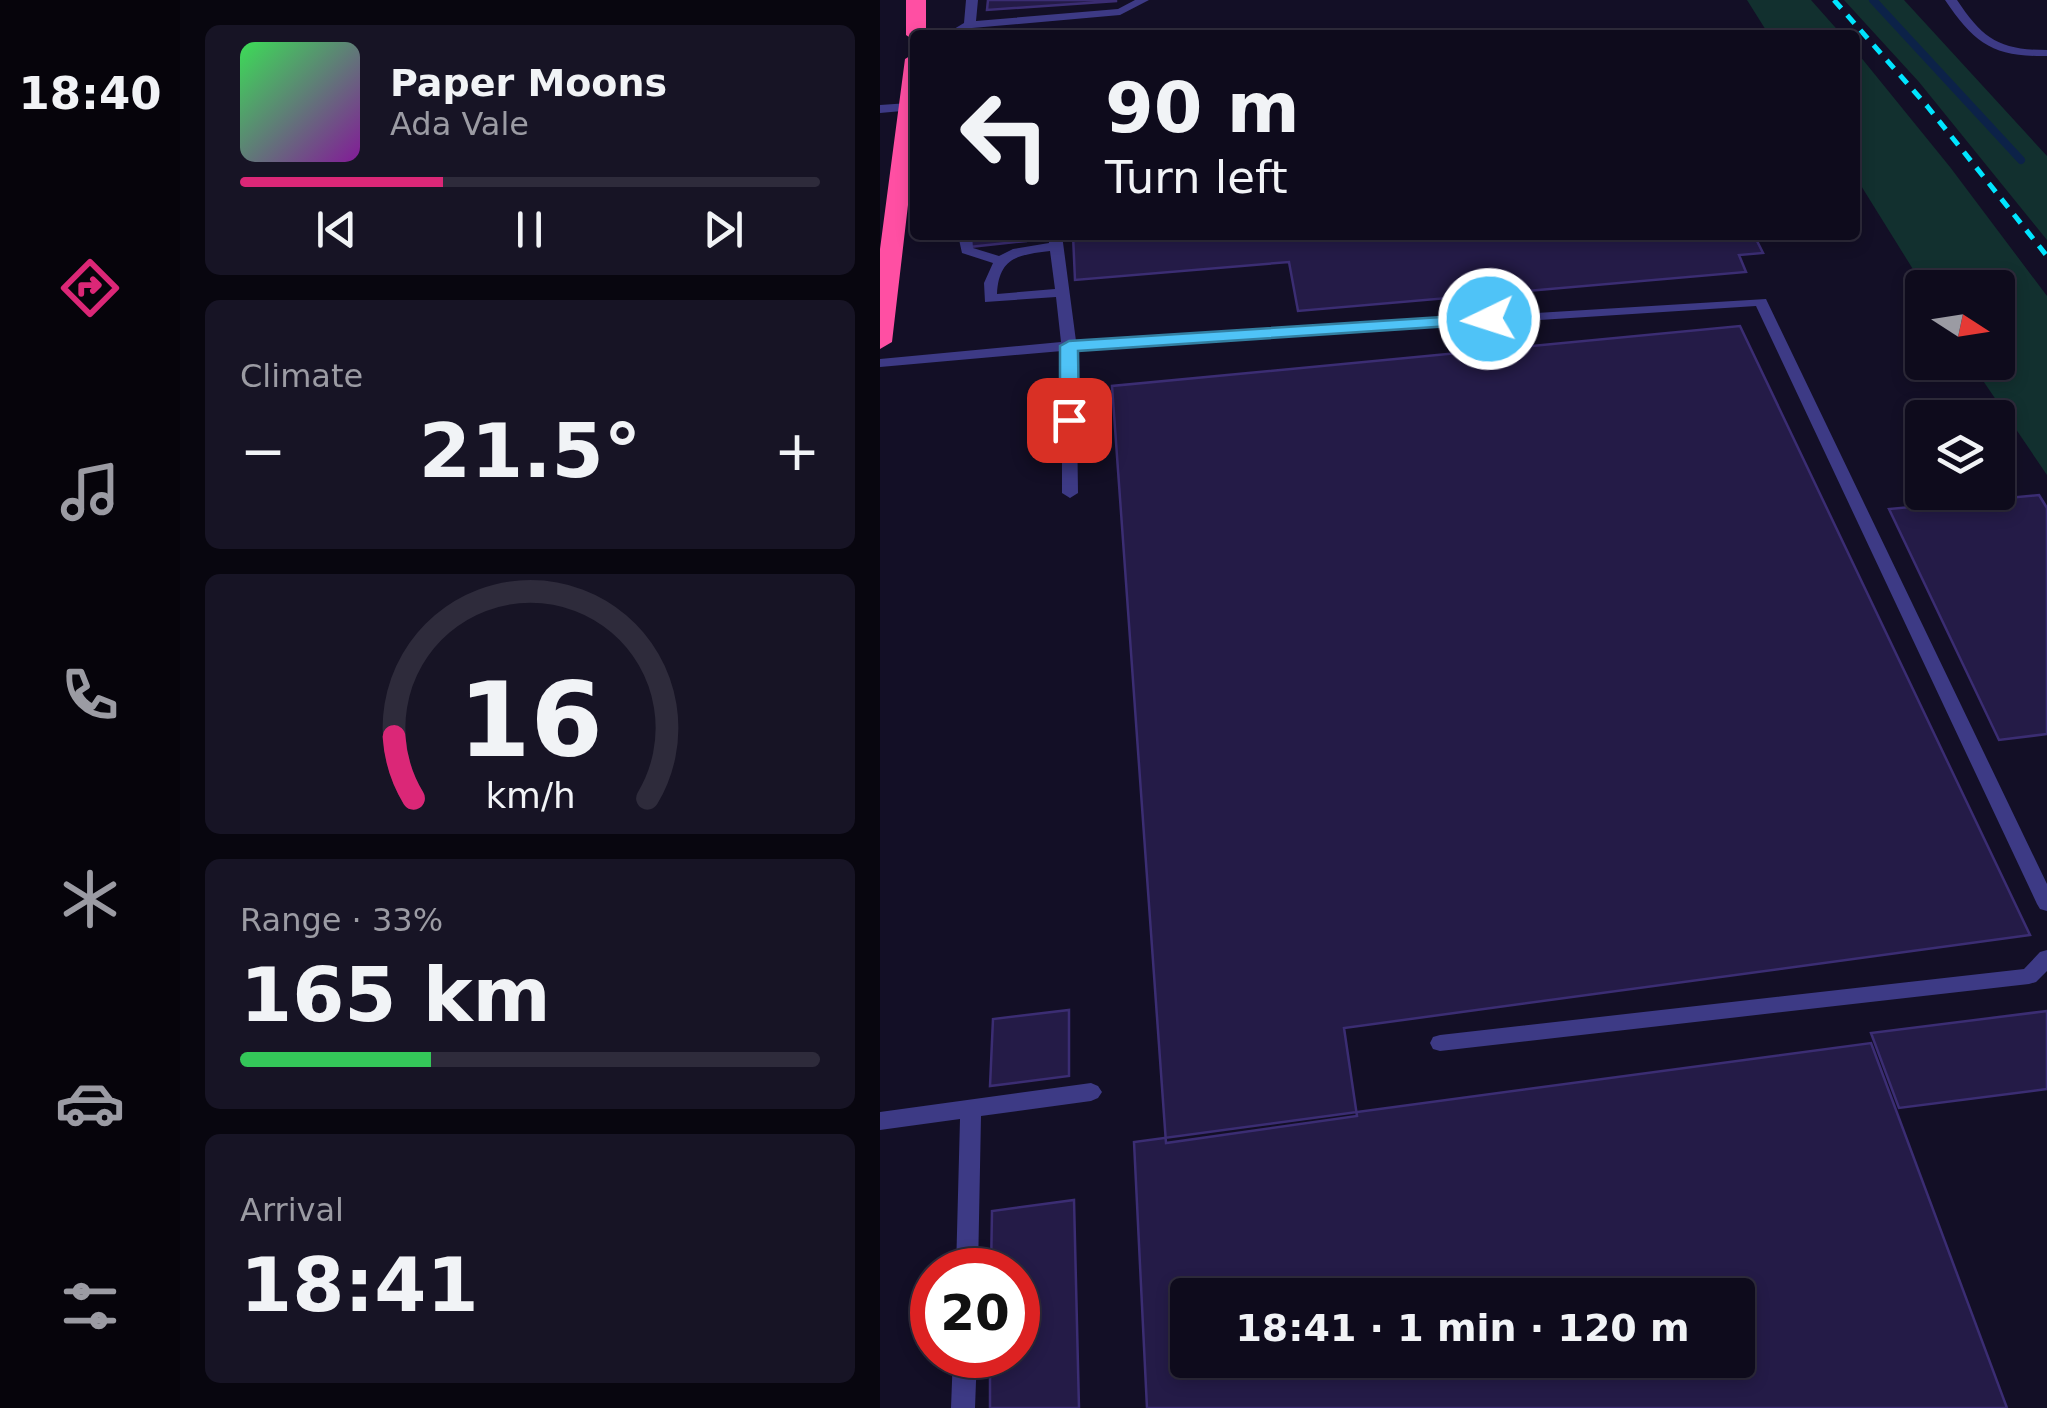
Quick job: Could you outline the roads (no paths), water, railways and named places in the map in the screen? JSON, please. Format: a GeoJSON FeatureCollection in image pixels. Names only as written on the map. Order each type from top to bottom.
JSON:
{"type":"FeatureCollection","features":[{"type":"Feature","properties":{"kind":"highway"},"geometry":{"type":"LineString","coordinates":[[916,0],[916,30]]}},
{"type":"Feature","properties":{"kind":"highway"},"geometry":{"type":"LineString","coordinates":[[880,342],[910,99]]}},
{"type":"Feature","properties":{"kind":"lane"},"geometry":{"type":"LineString","coordinates":[[970,25],[972,0]]}},
{"type":"Feature","properties":{"kind":"lane"},"geometry":{"type":"LineString","coordinates":[[960,30],[970,25],[1120,12],[1143,0]]}},
{"type":"Feature","properties":{"kind":"lane"},"geometry":{"type":"LineString","coordinates":[[1951,0],[1976,37],[2005,52],[2047,53]]}},
{"type":"Feature","properties":{"kind":"lane"},"geometry":{"type":"LineString","coordinates":[[880,108],[909,107]]}},
{"type":"Feature","properties":{"kind":"lane"},"geometry":{"type":"LineString","coordinates":[[966,240],[967,250],[1001,260]]}},
{"type":"Feature","properties":{"kind":"lane"},"geometry":{"type":"LineString","coordinates":[[1062,292],[990,300],[989,279],[1001,260],[1015,251],[1036,242],[1056,240],[1069,346],[1070,493]]}},
{"type":"Feature","properties":{"kind":"lane"},"geometry":{"type":"LineString","coordinates":[[880,363],[1069,346],[1761,302],[2047,904]]}},
{"type":"Feature","properties":{"kind":"lane"},"geometry":{"type":"LineString","coordinates":[[1440,1043],[2029,976],[2047,958]]}},
{"type":"Feature","properties":{"kind":"lane"},"geometry":{"type":"LineString","coordinates":[[880,1120],[1091,1092]]}},
{"type":"Feature","properties":{"kind":"lane"},"geometry":{"type":"LineString","coordinates":[[968,1248],[971,1108]]}},
{"type":"Feature","properties":{"kind":"lane"},"geometry":{"type":"LineString","coordinates":[[964,1408],[965,1378]]}},
{"type":"Feature","properties":{"kind":"waterway"},"geometry":{"type":"LineString","coordinates":[[1873,0],[2021,160]]}},
{"type":"Feature","properties":{"kind":"railway"},"geometry":{"type":"LineString","coordinates":[[1834,0],[1927,106],[2047,256]]}}]}
